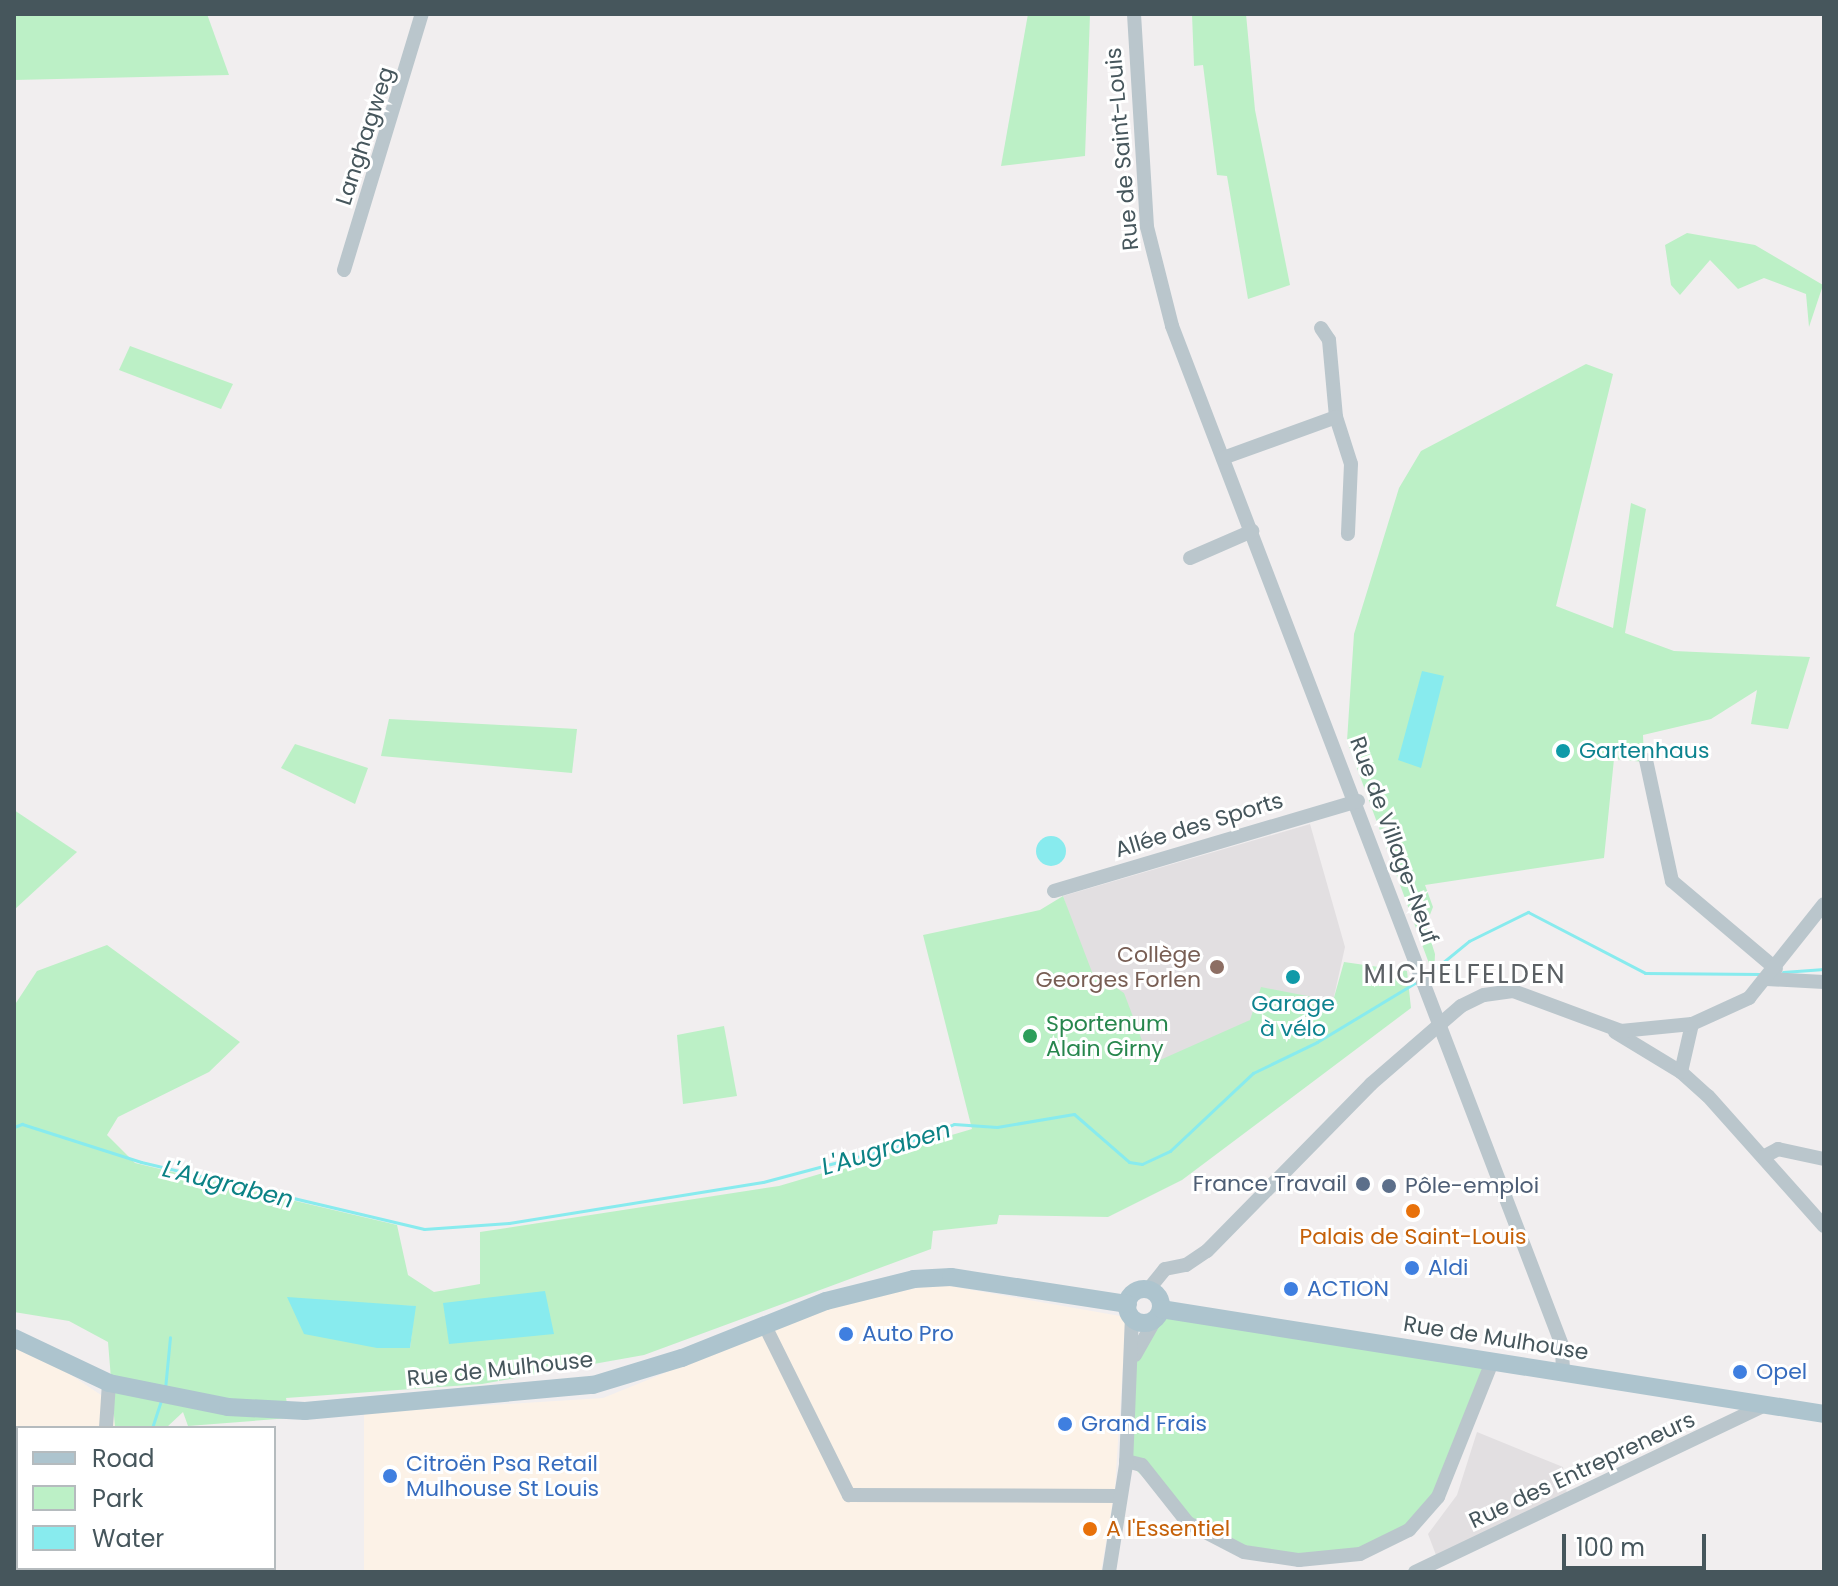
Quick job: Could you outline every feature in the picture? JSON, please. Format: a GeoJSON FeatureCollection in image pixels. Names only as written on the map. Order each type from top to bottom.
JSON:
{"type":"FeatureCollection","features":[{"type":"Feature","properties":{"kind":"main road","name":"Rue de Mulhouse"},"geometry":{"type":"LineString","coordinates":[[14,1338],[109,1383],[228,1407],[305,1411],[562,1390],[640,1372],[841,1297],[914,1279],[951,1277],[1130,1311]]}},
{"type":"Feature","properties":{"kind":"main road"},"geometry":{"type":"LineString","coordinates":[[1148,1290],[1160,1298],[1158,1314],[1141,1322],[1130,1311],[1135,1292],[1148,1290]]}},
{"type":"Feature","properties":{"kind":"main road","name":"Rue de Mulhouse"},"geometry":{"type":"LineString","coordinates":[[1158,1314],[1563,1372],[1824,1414]]}},
{"type":"Feature","properties":{"kind":"street","name":"Langhagweg"},"geometry":{"type":"LineString","coordinates":[[344,270],[422,14]]}},
{"type":"Feature","properties":{"kind":"street","name":"Rue de Saint-Louis"},"geometry":{"type":"LineString","coordinates":[[1134,14],[1147,227],[1172,326]]}},
{"type":"Feature","properties":{"kind":"street","name":"Rue de Village-Neuf"},"geometry":{"type":"LineString","coordinates":[[1172,326],[1358,801],[1562,1345],[1563,1372]]}},
{"type":"Feature","properties":{"kind":"street"},"geometry":{"type":"LineString","coordinates":[[1321,328],[1329,340],[1336,417],[1351,464],[1348,534]]}},
{"type":"Feature","properties":{"kind":"street"},"geometry":{"type":"LineString","coordinates":[[1223,458],[1336,417]]}},
{"type":"Feature","properties":{"kind":"street"},"geometry":{"type":"LineString","coordinates":[[1190,558],[1252,531]]}},
{"type":"Feature","properties":{"kind":"street"},"geometry":{"type":"LineString","coordinates":[[1646,760],[1672,881],[1772,974],[1824,982]]}},
{"type":"Feature","properties":{"kind":"street","name":"Allée des Sports"},"geometry":{"type":"LineString","coordinates":[[1054,891],[1358,801]]}},
{"type":"Feature","properties":{"kind":"street"},"geometry":{"type":"LineString","coordinates":[[1148,1290],[1165,1269],[1186,1265],[1207,1251],[1440,1021],[1484,995],[1513,991],[1611,1028],[1635,1032],[1692,1024],[1749,998],[1772,974],[1824,904]]}},
{"type":"Feature","properties":{"kind":"street"},"geometry":{"type":"LineString","coordinates":[[1681,1072],[1692,1024]]}},
{"type":"Feature","properties":{"kind":"street"},"geometry":{"type":"LineString","coordinates":[[1611,1028],[1644,1052],[1681,1072],[1765,1156],[1824,1226]]}},
{"type":"Feature","properties":{"kind":"street"},"geometry":{"type":"LineString","coordinates":[[1635,1032],[1644,1052]]}},
{"type":"Feature","properties":{"kind":"street"},"geometry":{"type":"LineString","coordinates":[[1765,1156],[1778,1149],[1814,1161]]}},
{"type":"Feature","properties":{"kind":"street"},"geometry":{"type":"LineString","coordinates":[[1109,1572],[1126,1461],[1131,1367],[1130,1311]]}},
{"type":"Feature","properties":{"kind":"street"},"geometry":{"type":"LineString","coordinates":[[1131,1367],[1158,1314]]}},
{"type":"Feature","properties":{"kind":"street"},"geometry":{"type":"LineString","coordinates":[[765,1326],[849,1495],[1119,1496]]}},
{"type":"Feature","properties":{"kind":"street"},"geometry":{"type":"LineString","coordinates":[[1126,1461],[1142,1465],[1188,1523],[1244,1552],[1299,1560],[1360,1554],[1409,1530],[1438,1497],[1492,1362]]}},
{"type":"Feature","properties":{"kind":"street"},"geometry":{"type":"LineString","coordinates":[[106,1426],[109,1383]]}},
{"type":"Feature","properties":{"kind":"street","name":"Rue des Entrepreneurs"},"geometry":{"type":"LineString","coordinates":[[1415,1572],[1765,1405]]}},
{"type":"Feature","properties":{"kind":"shaded area","name":"Collège Georges Forlen"},"geometry":{"type":"Polygon","coordinates":[[[1310,824],[1345,947],[1333,1001],[1250,1020],[1131,1100],[1063,896],[1310,824]]]}},
{"type":"Feature","properties":{"kind":"shaded area"},"geometry":{"type":"Polygon","coordinates":[[[938,1284],[1126,1317],[1115,1488],[1101,1572],[364,1572],[364,1413],[603,1398],[835,1304],[938,1284]]]}},
{"type":"Feature","properties":{"kind":"shaded area"},"geometry":{"type":"Polygon","coordinates":[[[14,1337],[113,1403],[115,1426],[16,1426],[16,1570],[122,1572],[14,1572],[14,1337]]]}},
{"type":"Feature","properties":{"kind":"shaded area"},"geometry":{"type":"Polygon","coordinates":[[[1477,1432],[1563,1467],[1567,1494],[1436,1555],[1428,1534],[1457,1495],[1477,1432]]]}},
{"type":"Feature","properties":{"kind":"green space"},"geometry":{"type":"Polygon","coordinates":[[[14,14],[207,14],[229,75],[14,80],[14,14]]]}},
{"type":"Feature","properties":{"kind":"green space"},"geometry":{"type":"Polygon","coordinates":[[[1028,14],[1090,14],[1085,156],[1001,166],[1028,14]]]}},
{"type":"Feature","properties":{"kind":"green space"},"geometry":{"type":"Polygon","coordinates":[[[1192,14],[1246,14],[1255,110],[1290,285],[1248,299],[1227,176],[1217,175],[1203,65],[1194,66],[1192,14]]]}},
{"type":"Feature","properties":{"kind":"green space"},"geometry":{"type":"Polygon","coordinates":[[[1687,233],[1755,245],[1823,285],[1809,327],[1806,294],[1764,278],[1738,289],[1710,260],[1680,295],[1671,285],[1665,245],[1687,233]]]}},
{"type":"Feature","properties":{"kind":"green space"},"geometry":{"type":"Polygon","coordinates":[[[130,346],[233,384],[221,409],[119,370],[130,346]]]}},
{"type":"Feature","properties":{"kind":"green space"},"geometry":{"type":"Polygon","coordinates":[[[1586,364],[1613,374],[1556,606],[1613,628],[1631,503],[1646,509],[1625,633],[1674,651],[1810,657],[1788,729],[1751,724],[1757,690],[1711,719],[1643,735],[1644,762],[1614,759],[1604,858],[1425,885],[1433,907],[1426,925],[1435,954],[1434,977],[1347,741],[1354,634],[1399,488],[1421,451],[1586,364]]]}},
{"type":"Feature","properties":{"kind":"green space"},"geometry":{"type":"Polygon","coordinates":[[[389,719],[577,729],[572,773],[381,756],[389,719]]]}},
{"type":"Feature","properties":{"kind":"green space"},"geometry":{"type":"Polygon","coordinates":[[[295,744],[368,768],[355,804],[281,768],[295,744]]]}},
{"type":"Feature","properties":{"kind":"green space"},"geometry":{"type":"Polygon","coordinates":[[[14,810],[77,852],[14,910],[14,810]]]}},
{"type":"Feature","properties":{"kind":"green space"},"geometry":{"type":"Polygon","coordinates":[[[1063,896],[1092,972],[1124,993],[1151,1064],[1250,1020],[1261,987],[1333,1001],[1344,962],[1407,971],[1411,1008],[1182,1180],[1108,1217],[999,1215],[997,1224],[933,1231],[931,1249],[644,1355],[482,1384],[286,1398],[290,1418],[188,1426],[183,1412],[168,1426],[115,1426],[108,1342],[69,1321],[14,1312],[14,1006],[37,971],[107,945],[240,1042],[209,1072],[118,1117],[107,1135],[135,1163],[397,1225],[408,1275],[434,1292],[480,1284],[480,1232],[779,1186],[972,1129],[923,935],[1040,910],[1063,896]],[[372,1305],[410,1348],[415,1306],[372,1305]]]}},
{"type":"Feature","properties":{"kind":"green space"},"geometry":{"type":"Polygon","coordinates":[[[724,1026],[737,1096],[683,1104],[677,1035],[724,1026]]]}},
{"type":"Feature","properties":{"kind":"green space"},"geometry":{"type":"Polygon","coordinates":[[[1163,1317],[1491,1368],[1450,1476],[1399,1537],[1318,1560],[1210,1538],[1126,1461],[1131,1367],[1163,1317]]]}},
{"type":"Feature","properties":{"kind":"water"},"geometry":{"type":"Polygon","coordinates":[[[1422,671],[1444,676],[1421,768],[1398,760],[1422,671]]]}},
{"type":"Feature","properties":{"kind":"water"},"geometry":{"type":"Polygon","coordinates":[[[1051,836],[1057,837],[1065,845],[1065,857],[1057,865],[1051,866],[1045,865],[1037,857],[1036,851],[1037,845],[1045,837],[1051,836]]]}},
{"type":"Feature","properties":{"kind":"water"},"geometry":{"type":"Polygon","coordinates":[[[545,1291],[554,1334],[449,1344],[443,1303],[545,1291]]]}},
{"type":"Feature","properties":{"kind":"water"},"geometry":{"type":"Polygon","coordinates":[[[287,1297],[416,1306],[410,1348],[377,1348],[304,1334],[287,1297]]]}},
{"type":"Feature","properties":{"kind":"waterway","name":"L'Augraben"},"geometry":{"type":"LineString","coordinates":[[1425,977],[1469,941],[1528,912],[1645,973],[1761,974]]}},
{"type":"Feature","properties":{"kind":"waterway","name":"L'Augraben"},"geometry":{"type":"LineString","coordinates":[[1783,972],[1824,969]]}},
{"type":"Feature","properties":{"kind":"waterway","name":"L'Augraben"},"geometry":{"type":"LineString","coordinates":[[14,1127],[22,1124],[141,1162],[424,1229],[509,1223],[763,1182],[898,1146],[954,1124],[997,1127],[1074,1114],[1129,1162],[1142,1164],[1170,1151],[1253,1073],[1317,1042],[1418,981]]}},
{"type":"Feature","properties":{"kind":"waterway"},"geometry":{"type":"LineString","coordinates":[[165,1389],[170,1337]]}},
{"type":"Feature","properties":{"kind":"waterway"},"geometry":{"type":"LineString","coordinates":[[153,1426],[161,1400]]}},
{"type":"Feature","properties":{"kind":"place","name":"Gartenhaus"},"geometry":{"type":"Point","coordinates":[1563,751]}},
{"type":"Feature","properties":{"kind":"place","name":"Collège Georges Forlen"},"geometry":{"type":"Point","coordinates":[1217,967]}},
{"type":"Feature","properties":{"kind":"place","name":"Garage à vélo"},"geometry":{"type":"Point","coordinates":[1293,977]}},
{"type":"Feature","properties":{"kind":"place","name":"Sportenum Alain Girny"},"geometry":{"type":"Point","coordinates":[1030,1036]}},
{"type":"Feature","properties":{"kind":"place","name":"France Travail"},"geometry":{"type":"Point","coordinates":[1363,1184]}},
{"type":"Feature","properties":{"kind":"place","name":"Pôle-emploi"},"geometry":{"type":"Point","coordinates":[1389,1186]}},
{"type":"Feature","properties":{"kind":"place","name":"Palais de Saint-Louis"},"geometry":{"type":"Point","coordinates":[1413,1211]}},
{"type":"Feature","properties":{"kind":"place","name":"Aldi"},"geometry":{"type":"Point","coordinates":[1412,1268]}},
{"type":"Feature","properties":{"kind":"place","name":"ACTION"},"geometry":{"type":"Point","coordinates":[1291,1289]}},
{"type":"Feature","properties":{"kind":"place","name":"Auto Pro"},"geometry":{"type":"Point","coordinates":[846,1334]}},
{"type":"Feature","properties":{"kind":"place","name":"Opel"},"geometry":{"type":"Point","coordinates":[1740,1372]}},
{"type":"Feature","properties":{"kind":"place","name":"Grand Frais"},"geometry":{"type":"Point","coordinates":[1065,1424]}},
{"type":"Feature","properties":{"kind":"place","name":"Citroën Psa Retail Mulhouse St Louis"},"geometry":{"type":"Point","coordinates":[390,1476]}},
{"type":"Feature","properties":{"kind":"place","name":"A l'Essentiel"},"geometry":{"type":"Point","coordinates":[1090,1529]}},
{"type":"Feature","properties":{"kind":"district","name":"MICHELFELDEN"},"geometry":{"type":"Point","coordinates":[1465,975]}}]}
